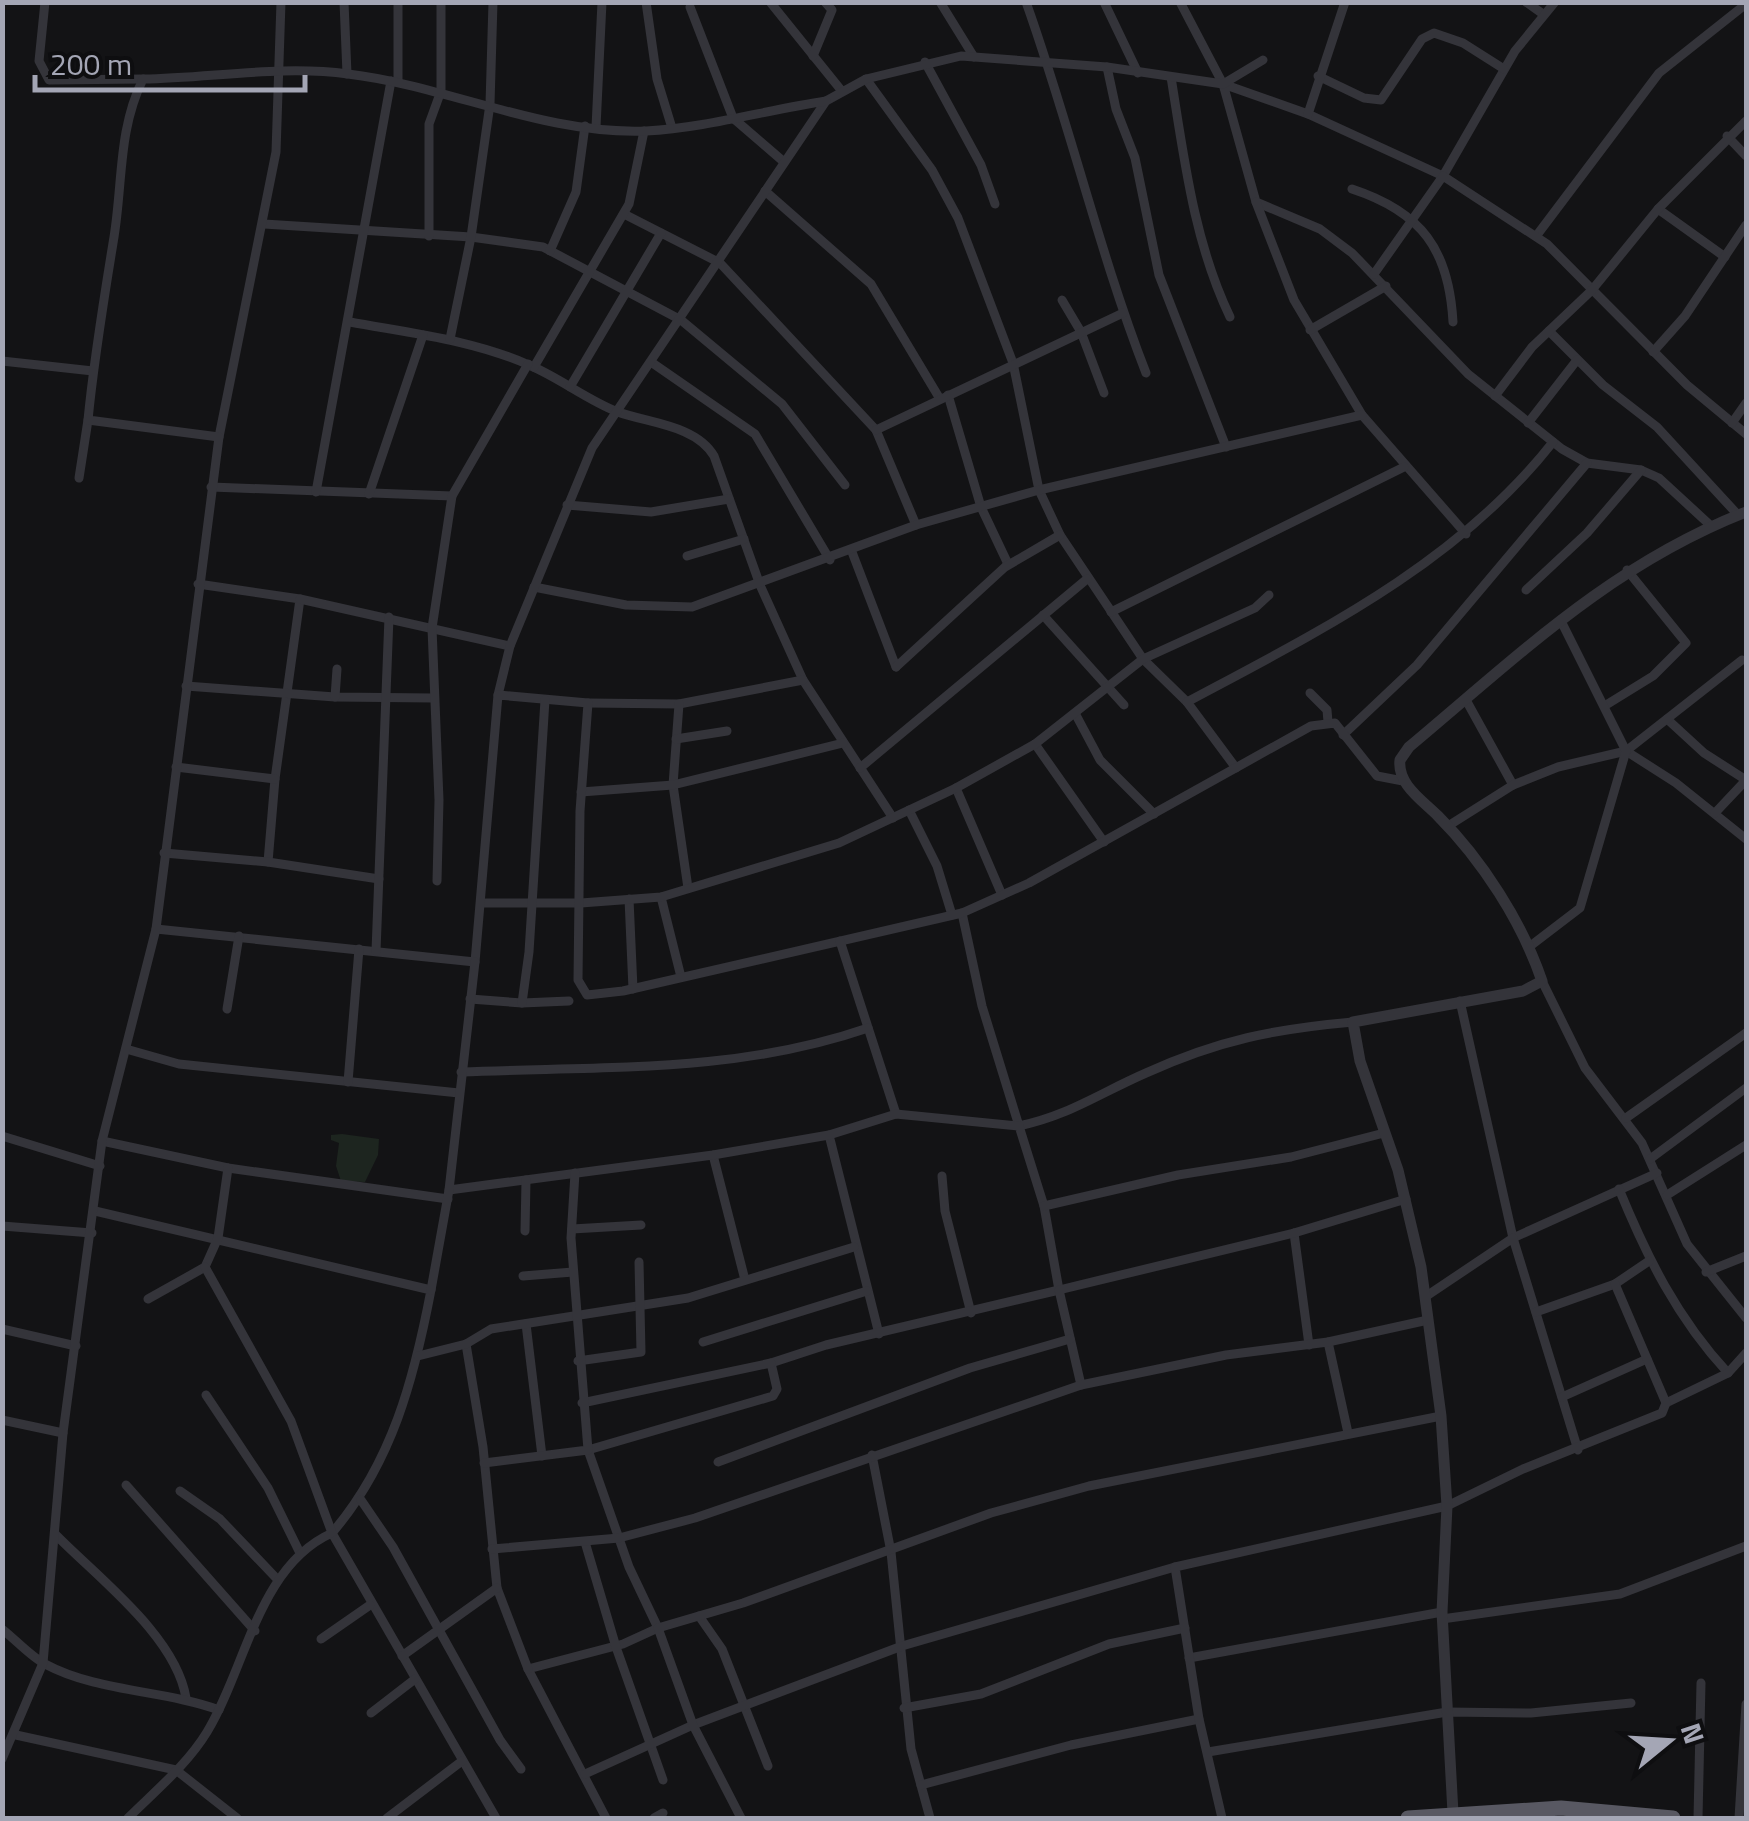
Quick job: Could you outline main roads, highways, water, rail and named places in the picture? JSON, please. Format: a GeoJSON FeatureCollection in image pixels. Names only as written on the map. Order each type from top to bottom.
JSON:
{"type":"FeatureCollection","features":[{"type":"Feature","properties":{"kind":"highway"},"geometry":{"type":"LineString","coordinates":[[1408,1818],[1561,1808],[1673,1818]]}}]}
